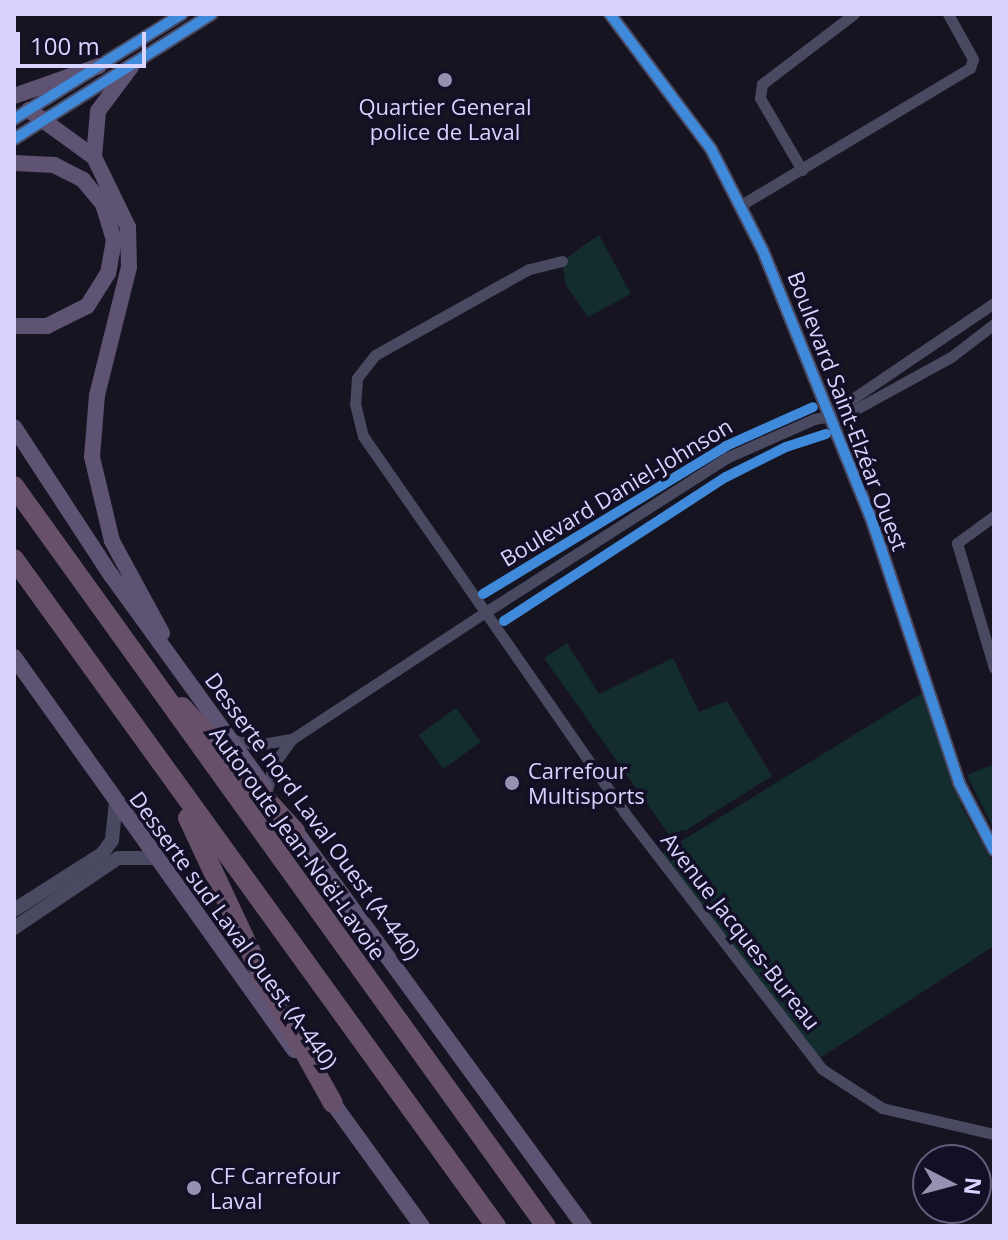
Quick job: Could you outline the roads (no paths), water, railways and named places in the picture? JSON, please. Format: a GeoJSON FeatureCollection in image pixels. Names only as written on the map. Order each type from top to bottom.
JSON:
{"type":"FeatureCollection","features":[{"type":"Feature","properties":{"kind":"highway","name":"Autoroute Jean-Noël-Lavoie"},"geometry":{"type":"LineString","coordinates":[[14,486],[125,646],[546,1226]]}},
{"type":"Feature","properties":{"kind":"highway"},"geometry":{"type":"LineString","coordinates":[[14,559],[496,1226]]}},
{"type":"Feature","properties":{"kind":"highway"},"geometry":{"type":"LineString","coordinates":[[125,646],[295,831]]}},
{"type":"Feature","properties":{"kind":"highway"},"geometry":{"type":"LineString","coordinates":[[167,773],[263,978],[333,1103]]}},
{"type":"Feature","properties":{"kind":"main road"},"geometry":{"type":"LineString","coordinates":[[14,96],[99,66]]}},
{"type":"Feature","properties":{"kind":"main road"},"geometry":{"type":"LineString","coordinates":[[94,157],[98,111],[131,67]]}},
{"type":"Feature","properties":{"kind":"main road"},"geometry":{"type":"LineString","coordinates":[[29,110],[94,157],[122,209],[130,253],[95,406],[94,477],[112,541],[161,627],[164,642]]}},
{"type":"Feature","properties":{"kind":"main road"},"geometry":{"type":"LineString","coordinates":[[14,163],[47,163],[83,180],[103,204],[114,240],[108,273],[87,306],[47,326],[14,326]]}},
{"type":"Feature","properties":{"kind":"main road","name":"Desserte nord Laval Ouest (A-440)"},"geometry":{"type":"LineString","coordinates":[[14,427],[111,575],[164,642],[295,831],[584,1226]]}},
{"type":"Feature","properties":{"kind":"main road","name":"Desserte sud Laval Ouest (A-440)"},"geometry":{"type":"LineString","coordinates":[[14,657],[116,804],[422,1226]]}},
{"type":"Feature","properties":{"kind":"street"},"geometry":{"type":"LineString","coordinates":[[14,119],[182,14]]}},
{"type":"Feature","properties":{"kind":"street"},"geometry":{"type":"LineString","coordinates":[[14,139],[212,14]]}},
{"type":"Feature","properties":{"kind":"street","name":"Boulevard Saint-Elzéar Ouest"},"geometry":{"type":"LineString","coordinates":[[610,14],[706,141],[741,205],[871,518],[959,783],[994,850]]}},
{"type":"Feature","properties":{"kind":"street"},"geometry":{"type":"LineString","coordinates":[[802,170],[760,98],[762,84],[854,14]]}},
{"type":"Feature","properties":{"kind":"street"},"geometry":{"type":"LineString","coordinates":[[741,205],[970,68],[973,59],[948,14]]}},
{"type":"Feature","properties":{"kind":"street","name":"Avenue Jacques-Bureau"},"geometry":{"type":"LineString","coordinates":[[562,261],[529,269],[388,348],[357,378],[355,404],[363,436],[484,613],[663,864],[822,1069],[882,1108],[994,1134]]}},
{"type":"Feature","properties":{"kind":"street","name":"Boulevard Daniel-Johnson"},"geometry":{"type":"LineString","coordinates":[[829,414],[994,303]]}},
{"type":"Feature","properties":{"kind":"street","name":"Boulevard Daniel-Johnson"},"geometry":{"type":"LineString","coordinates":[[267,791],[273,765],[292,739],[484,613],[726,458],[829,414],[862,406],[951,357],[994,324]]}},
{"type":"Feature","properties":{"kind":"street"},"geometry":{"type":"LineString","coordinates":[[994,516],[957,543],[994,668]]}},
{"type":"Feature","properties":{"kind":"street","name":"Boulevard Daniel-Johnson"},"geometry":{"type":"LineString","coordinates":[[230,739],[264,745],[292,739]]}},
{"type":"Feature","properties":{"kind":"street"},"geometry":{"type":"LineString","coordinates":[[14,910],[102,854],[112,840],[116,804]]}},
{"type":"Feature","properties":{"kind":"street"},"geometry":{"type":"LineString","coordinates":[[14,928],[118,858],[155,858]]}},
{"type":"Feature","properties":{"kind":"place","name":"Quartier General police de Laval"},"geometry":{"type":"Point","coordinates":[445,80]}},
{"type":"Feature","properties":{"kind":"place","name":"Carrefour Multisports"},"geometry":{"type":"Point","coordinates":[512,783]}},
{"type":"Feature","properties":{"kind":"place","name":"CF Carrefour Laval"},"geometry":{"type":"Point","coordinates":[194,1188]}}]}
